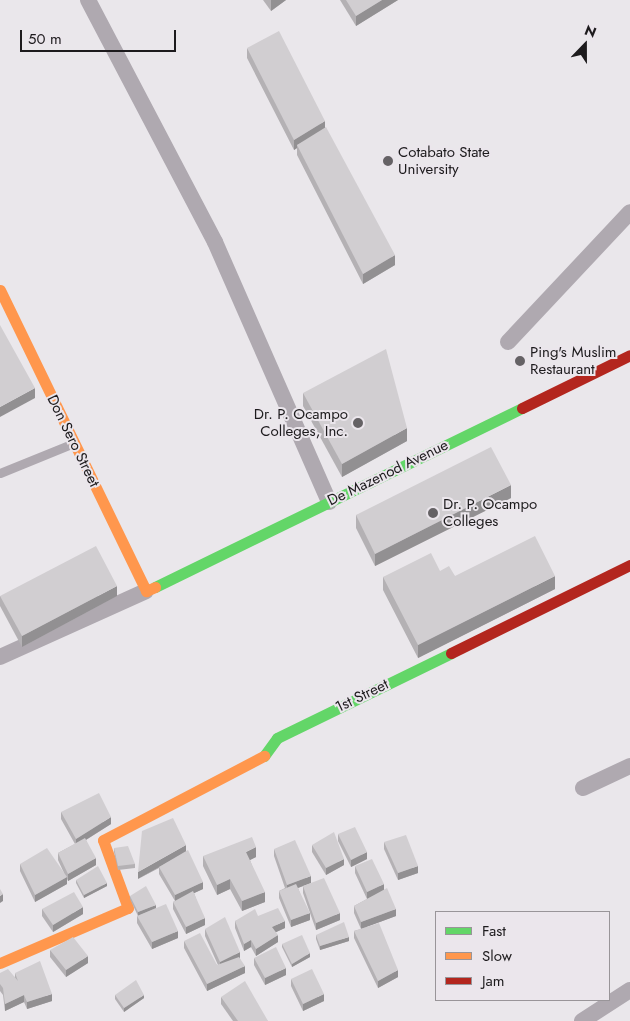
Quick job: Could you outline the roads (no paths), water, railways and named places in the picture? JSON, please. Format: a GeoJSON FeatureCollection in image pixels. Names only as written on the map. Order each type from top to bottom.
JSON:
{"type":"FeatureCollection","features":[{"type":"Feature","properties":{"kind":"main road","name":"Don Sero Street"},"geometry":{"type":"LineString","coordinates":[[0,290],[146,591]]}},
{"type":"Feature","properties":{"kind":"main road","name":"De Mazenod Avenue"},"geometry":{"type":"LineString","coordinates":[[146,591],[630,355]]}},
{"type":"Feature","properties":{"kind":"main road","name":"1st Street"},"geometry":{"type":"LineString","coordinates":[[0,963],[128,908],[103,840],[267,754],[277,738],[630,565]]}},
{"type":"Feature","properties":{"kind":"street"},"geometry":{"type":"LineString","coordinates":[[88,0],[215,242],[329,502]]}},
{"type":"Feature","properties":{"kind":"street"},"geometry":{"type":"LineString","coordinates":[[508,342],[630,212]]}},
{"type":"Feature","properties":{"kind":"street"},"geometry":{"type":"LineString","coordinates":[[0,658],[146,591]]}},
{"type":"Feature","properties":{"kind":"street"},"geometry":{"type":"LineString","coordinates":[[583,788],[630,766]]}},
{"type":"Feature","properties":{"kind":"street"},"geometry":{"type":"LineString","coordinates":[[582,1021],[630,990]]}},
{"type":"Feature","properties":{"kind":"lane"},"geometry":{"type":"LineString","coordinates":[[0,473],[74,443]]}},
{"type":"Feature","properties":{"kind":"place","name":"Cotabato State University"},"geometry":{"type":"Point","coordinates":[388,161]}},
{"type":"Feature","properties":{"kind":"place","name":"Ping's Muslim Restaurant"},"geometry":{"type":"Point","coordinates":[520,361]}},
{"type":"Feature","properties":{"kind":"place","name":"Dr. P. Ocampo Colleges, Inc."},"geometry":{"type":"Point","coordinates":[358,423]}},
{"type":"Feature","properties":{"kind":"place","name":"Dr. P. Ocampo Colleges"},"geometry":{"type":"Point","coordinates":[433,513]}}]}
